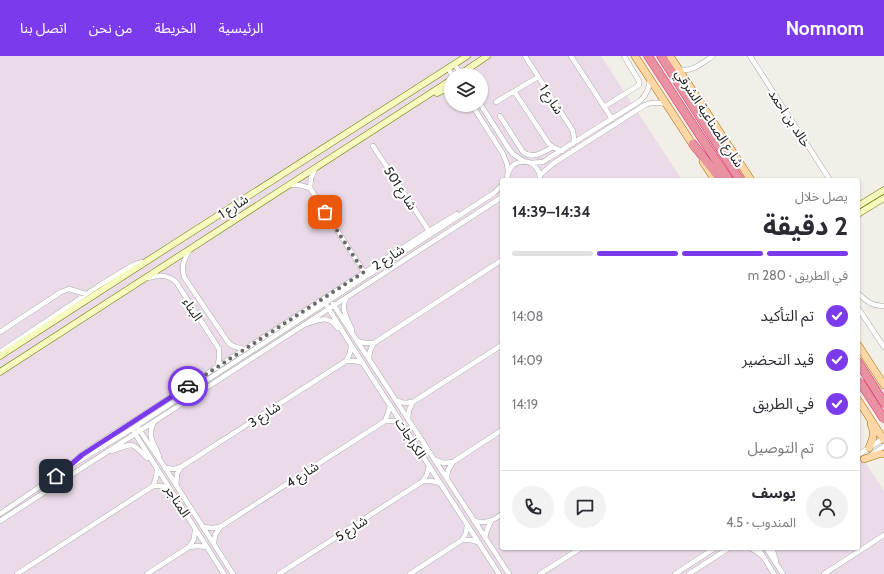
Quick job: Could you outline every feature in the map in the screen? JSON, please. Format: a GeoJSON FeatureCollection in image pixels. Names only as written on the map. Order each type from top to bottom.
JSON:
{"type":"FeatureCollection","features":[{"type":"Feature","properties":{"kind":"highway"},"geometry":{"type":"LineString","coordinates":[[648,56],[728,178]]}},
{"type":"Feature","properties":{"kind":"highway"},"geometry":{"type":"LineString","coordinates":[[661,56],[739,178]]}},
{"type":"Feature","properties":{"kind":"highway"},"geometry":{"type":"LineString","coordinates":[[693,144],[719,178]]}},
{"type":"Feature","properties":{"kind":"highway"},"geometry":{"type":"LineString","coordinates":[[860,365],[884,403]]}},
{"type":"Feature","properties":{"kind":"highway"},"geometry":{"type":"LineString","coordinates":[[860,382],[884,418]]}},
{"type":"Feature","properties":{"kind":"main road"},"geometry":{"type":"LineString","coordinates":[[635,56],[714,178]]}},
{"type":"Feature","properties":{"kind":"main road","name":"شارع الصناعية الشرقي"},"geometry":{"type":"LineString","coordinates":[[670,56],[750,178]]}},
{"type":"Feature","properties":{"kind":"main road"},"geometry":{"type":"LineString","coordinates":[[860,348],[884,385]]}},
{"type":"Feature","properties":{"kind":"main road"},"geometry":{"type":"LineString","coordinates":[[860,403],[875,418],[884,418]]}},
{"type":"Feature","properties":{"kind":"main road"},"geometry":{"type":"LineString","coordinates":[[860,403],[884,441]]}},
{"type":"Feature","properties":{"kind":"main road"},"geometry":{"type":"LineString","coordinates":[[869,448],[874,434],[870,418]]}},
{"type":"Feature","properties":{"kind":"main road"},"geometry":{"type":"LineString","coordinates":[[860,459],[884,454]]}},
{"type":"Feature","properties":{"kind":"street","name":"شارع 1"},"geometry":{"type":"LineString","coordinates":[[448,68],[467,56]]}},
{"type":"Feature","properties":{"kind":"street"},"geometry":{"type":"LineString","coordinates":[[471,68],[487,56]]}},
{"type":"Feature","properties":{"kind":"street","name":"شارع 1"},"geometry":{"type":"LineString","coordinates":[[525,56],[573,131],[573,144]]}},
{"type":"Feature","properties":{"kind":"street"},"geometry":{"type":"LineString","coordinates":[[571,56],[612,119]]}},
{"type":"Feature","properties":{"kind":"street"},"geometry":{"type":"LineString","coordinates":[[604,107],[640,84],[640,81],[624,56]]}},
{"type":"Feature","properties":{"kind":"street"},"geometry":{"type":"LineString","coordinates":[[678,68],[691,70],[713,56]]}},
{"type":"Feature","properties":{"kind":"street","name":"خالد بن احمد"},"geometry":{"type":"LineString","coordinates":[[750,56],[829,178]]}},
{"type":"Feature","properties":{"kind":"street"},"geometry":{"type":"LineString","coordinates":[[474,68],[479,62]]}},
{"type":"Feature","properties":{"kind":"street"},"geometry":{"type":"LineString","coordinates":[[454,64],[457,68]]}},
{"type":"Feature","properties":{"kind":"street"},"geometry":{"type":"LineString","coordinates":[[687,82],[691,70]]}},
{"type":"Feature","properties":{"kind":"street","name":"شارع 1"},"geometry":{"type":"LineString","coordinates":[[0,356],[444,71]]}},
{"type":"Feature","properties":{"kind":"street"},"geometry":{"type":"LineString","coordinates":[[496,102],[538,77]]}},
{"type":"Feature","properties":{"kind":"street"},"geometry":{"type":"LineString","coordinates":[[508,171],[515,164],[520,162],[543,162],[612,119],[647,94],[650,79]]}},
{"type":"Feature","properties":{"kind":"street","name":"شارع 1"},"geometry":{"type":"LineString","coordinates":[[0,372],[444,85]]}},
{"type":"Feature","properties":{"kind":"street"},"geometry":{"type":"LineString","coordinates":[[417,102],[444,90]]}},
{"type":"Feature","properties":{"kind":"street"},"geometry":{"type":"LineString","coordinates":[[514,92],[549,144],[562,151]]}},
{"type":"Feature","properties":{"kind":"street"},"geometry":{"type":"LineString","coordinates":[[540,178],[554,163],[645,105],[651,102],[667,104]]}},
{"type":"Feature","properties":{"kind":"street"},"geometry":{"type":"LineString","coordinates":[[476,112],[503,154],[507,164],[507,178]]}},
{"type":"Feature","properties":{"kind":"street"},"geometry":{"type":"LineString","coordinates":[[485,112],[513,154],[525,162]]}},
{"type":"Feature","properties":{"kind":"street"},"geometry":{"type":"LineString","coordinates":[[500,116],[523,152],[526,154],[530,156],[537,156],[553,147]]}},
{"type":"Feature","properties":{"kind":"street"},"geometry":{"type":"LineString","coordinates":[[502,138],[510,133]]}},
{"type":"Feature","properties":{"kind":"street","name":"شارع 501"},"geometry":{"type":"LineString","coordinates":[[373,146],[429,231]]}},
{"type":"Feature","properties":{"kind":"street"},"geometry":{"type":"LineString","coordinates":[[530,163],[537,168],[540,178]]}},
{"type":"Feature","properties":{"kind":"street"},"geometry":{"type":"LineString","coordinates":[[315,169],[311,178],[310,188],[364,272]]}},
{"type":"Feature","properties":{"kind":"street"},"geometry":{"type":"LineString","coordinates":[[288,186],[299,185],[310,188]]}},
{"type":"Feature","properties":{"kind":"street","name":"شارع 2"},"geometry":{"type":"LineString","coordinates":[[0,514],[67,468],[132,429],[325,302],[472,208],[500,187]]}},
{"type":"Feature","properties":{"kind":"street"},"geometry":{"type":"LineString","coordinates":[[860,205],[884,190]]}},
{"type":"Feature","properties":{"kind":"street","name":"شارع 2"},"geometry":{"type":"LineString","coordinates":[[0,521],[500,198]]}},
{"type":"Feature","properties":{"kind":"street"},"geometry":{"type":"LineString","coordinates":[[860,213],[884,198]]}},
{"type":"Feature","properties":{"kind":"street","name":"شارع 2"},"geometry":{"type":"LineString","coordinates":[[67,468],[94,446],[217,368],[244,349],[429,231],[458,214],[472,208]]}},
{"type":"Feature","properties":{"kind":"street","name":"البناء"},"geometry":{"type":"LineString","coordinates":[[191,248],[184,261],[184,277],[231,346],[244,349]]}},
{"type":"Feature","properties":{"kind":"street"},"geometry":{"type":"LineString","coordinates":[[0,352],[86,294],[133,265],[147,261]]}},
{"type":"Feature","properties":{"kind":"street"},"geometry":{"type":"LineString","coordinates":[[369,359],[370,351],[374,343],[500,261]]}},
{"type":"Feature","properties":{"kind":"street","name":"البناء"},"geometry":{"type":"LineString","coordinates":[[143,279],[162,275],[167,276],[176,282],[219,349],[217,368]]}},
{"type":"Feature","properties":{"kind":"street"},"geometry":{"type":"LineString","coordinates":[[0,332],[61,292],[69,289],[86,294]]}},
{"type":"Feature","properties":{"kind":"street"},"geometry":{"type":"LineString","coordinates":[[860,295],[870,303],[884,306]]}},
{"type":"Feature","properties":{"kind":"street","name":"الكراجات"},"geometry":{"type":"LineString","coordinates":[[347,296],[344,302],[344,309],[354,336]]}},
{"type":"Feature","properties":{"kind":"street","name":"الكراجات"},"geometry":{"type":"LineString","coordinates":[[330,299],[509,574]]}},
{"type":"Feature","properties":{"kind":"street","name":"الكراجات"},"geometry":{"type":"LineString","coordinates":[[325,302],[499,574]]}},
{"type":"Feature","properties":{"kind":"street"},"geometry":{"type":"LineString","coordinates":[[860,311],[884,347]]}},
{"type":"Feature","properties":{"kind":"street","name":"شارع 2"},"geometry":{"type":"LineString","coordinates":[[302,325],[321,319],[329,320],[345,335]]}},
{"type":"Feature","properties":{"kind":"street"},"geometry":{"type":"LineString","coordinates":[[357,341],[374,343]]}},
{"type":"Feature","properties":{"kind":"street"},"geometry":{"type":"LineString","coordinates":[[351,344],[350,353],[346,361],[363,363]]}},
{"type":"Feature","properties":{"kind":"street"},"geometry":{"type":"LineString","coordinates":[[396,400],[404,403],[413,402],[500,346]]}},
{"type":"Feature","properties":{"kind":"street","name":"شارع 3"},"geometry":{"type":"LineString","coordinates":[[165,468],[174,469],[181,467],[346,361]]}},
{"type":"Feature","properties":{"kind":"street"},"geometry":{"type":"LineString","coordinates":[[408,419],[409,410],[413,402]]}},
{"type":"Feature","properties":{"kind":"street"},"geometry":{"type":"LineString","coordinates":[[390,405],[385,421],[401,423]]}},
{"type":"Feature","properties":{"kind":"street","name":"المناجر"},"geometry":{"type":"LineString","coordinates":[[154,421],[150,429],[150,437],[158,451],[162,463]]}},
{"type":"Feature","properties":{"kind":"street","name":"شارع 4"},"geometry":{"type":"LineString","coordinates":[[220,527],[385,421]]}},
{"type":"Feature","properties":{"kind":"street","name":"المناجر"},"geometry":{"type":"LineString","coordinates":[[137,425],[233,574]]}},
{"type":"Feature","properties":{"kind":"street","name":"المناجر"},"geometry":{"type":"LineString","coordinates":[[132,429],[224,574]]}},
{"type":"Feature","properties":{"kind":"street"},"geometry":{"type":"LineString","coordinates":[[447,479],[448,470],[453,462],[500,431]]}},
{"type":"Feature","properties":{"kind":"street"},"geometry":{"type":"LineString","coordinates":[[860,459],[869,448],[884,441]]}},
{"type":"Feature","properties":{"kind":"street"},"geometry":{"type":"LineString","coordinates":[[860,459],[884,441]]}},
{"type":"Feature","properties":{"kind":"street","name":"شارع 2"},"geometry":{"type":"LineString","coordinates":[[104,453],[125,445],[132,445],[138,448],[153,464]]}},
{"type":"Feature","properties":{"kind":"street"},"geometry":{"type":"LineString","coordinates":[[435,460],[453,462]]}},
{"type":"Feature","properties":{"kind":"street"},"geometry":{"type":"LineString","coordinates":[[423,481],[429,466]]}},
{"type":"Feature","properties":{"kind":"street"},"geometry":{"type":"LineString","coordinates":[[176,484],[177,474],[181,467]]}},
{"type":"Feature","properties":{"kind":"street"},"geometry":{"type":"LineString","coordinates":[[153,486],[157,469]]}},
{"type":"Feature","properties":{"kind":"street"},"geometry":{"type":"LineString","coordinates":[[423,481],[432,480],[440,483]]}},
{"type":"Feature","properties":{"kind":"street","name":"شارع 5"},"geometry":{"type":"LineString","coordinates":[[279,574],[423,481]]}},
{"type":"Feature","properties":{"kind":"street"},"geometry":{"type":"LineString","coordinates":[[17,574],[153,486],[162,486],[170,490]]}},
{"type":"Feature","properties":{"kind":"street"},"geometry":{"type":"LineString","coordinates":[[474,521],[491,521],[500,515]]}},
{"type":"Feature","properties":{"kind":"street"},"geometry":{"type":"LineString","coordinates":[[485,538],[491,521]]}},
{"type":"Feature","properties":{"kind":"street"},"geometry":{"type":"LineString","coordinates":[[410,574],[462,540],[466,533],[467,525]]}},
{"type":"Feature","properties":{"kind":"street"},"geometry":{"type":"LineString","coordinates":[[204,527],[220,527]]}},
{"type":"Feature","properties":{"kind":"street"},"geometry":{"type":"LineString","coordinates":[[214,543],[215,535],[220,527]]}},
{"type":"Feature","properties":{"kind":"street"},"geometry":{"type":"LineString","coordinates":[[190,547],[194,539],[195,529]]}},
{"type":"Feature","properties":{"kind":"street"},"geometry":{"type":"LineString","coordinates":[[824,574],[884,535]]}},
{"type":"Feature","properties":{"kind":"street"},"geometry":{"type":"LineString","coordinates":[[462,540],[478,542]]}},
{"type":"Feature","properties":{"kind":"street"},"geometry":{"type":"LineString","coordinates":[[147,574],[190,547],[206,547]]}},
{"type":"Feature","properties":{"kind":"street"},"geometry":{"type":"LineString","coordinates":[[540,574],[578,550]]}},
{"type":"Feature","properties":{"kind":"street"},"geometry":{"type":"LineString","coordinates":[[675,574],[712,550]]}},
{"type":"Feature","properties":{"kind":"street"},"geometry":{"type":"LineString","coordinates":[[689,574],[726,550]]}},
{"type":"Feature","properties":{"kind":"street"},"geometry":{"type":"LineString","coordinates":[[717,556],[730,550]]}},
{"type":"Feature","properties":{"kind":"street"},"geometry":{"type":"LineString","coordinates":[[754,550],[766,560]]}},
{"type":"Feature","properties":{"kind":"street"},"geometry":{"type":"LineString","coordinates":[[759,550],[774,574]]}},
{"type":"Feature","properties":{"kind":"street"},"geometry":{"type":"LineString","coordinates":[[767,550],[783,574]]}},
{"type":"Feature","properties":{"kind":"street"},"geometry":{"type":"LineString","coordinates":[[773,550],[778,566]]}},
{"type":"Feature","properties":{"kind":"shaded area"},"geometry":{"type":"Polygon","coordinates":[[[0,56],[601,56],[681,178],[500,178],[500,550],[860,550],[860,454],[884,491],[884,574],[0,574],[0,56]]]}},
{"type":"Feature","properties":{"kind":"way so far"},"geometry":{"type":"LineString","coordinates":[[188,386],[364,272],[325,212]]}},
{"type":"Feature","properties":{"kind":"route"},"geometry":{"type":"LineString","coordinates":[[56,476],[82,455],[108,437],[188,386]]}}]}
